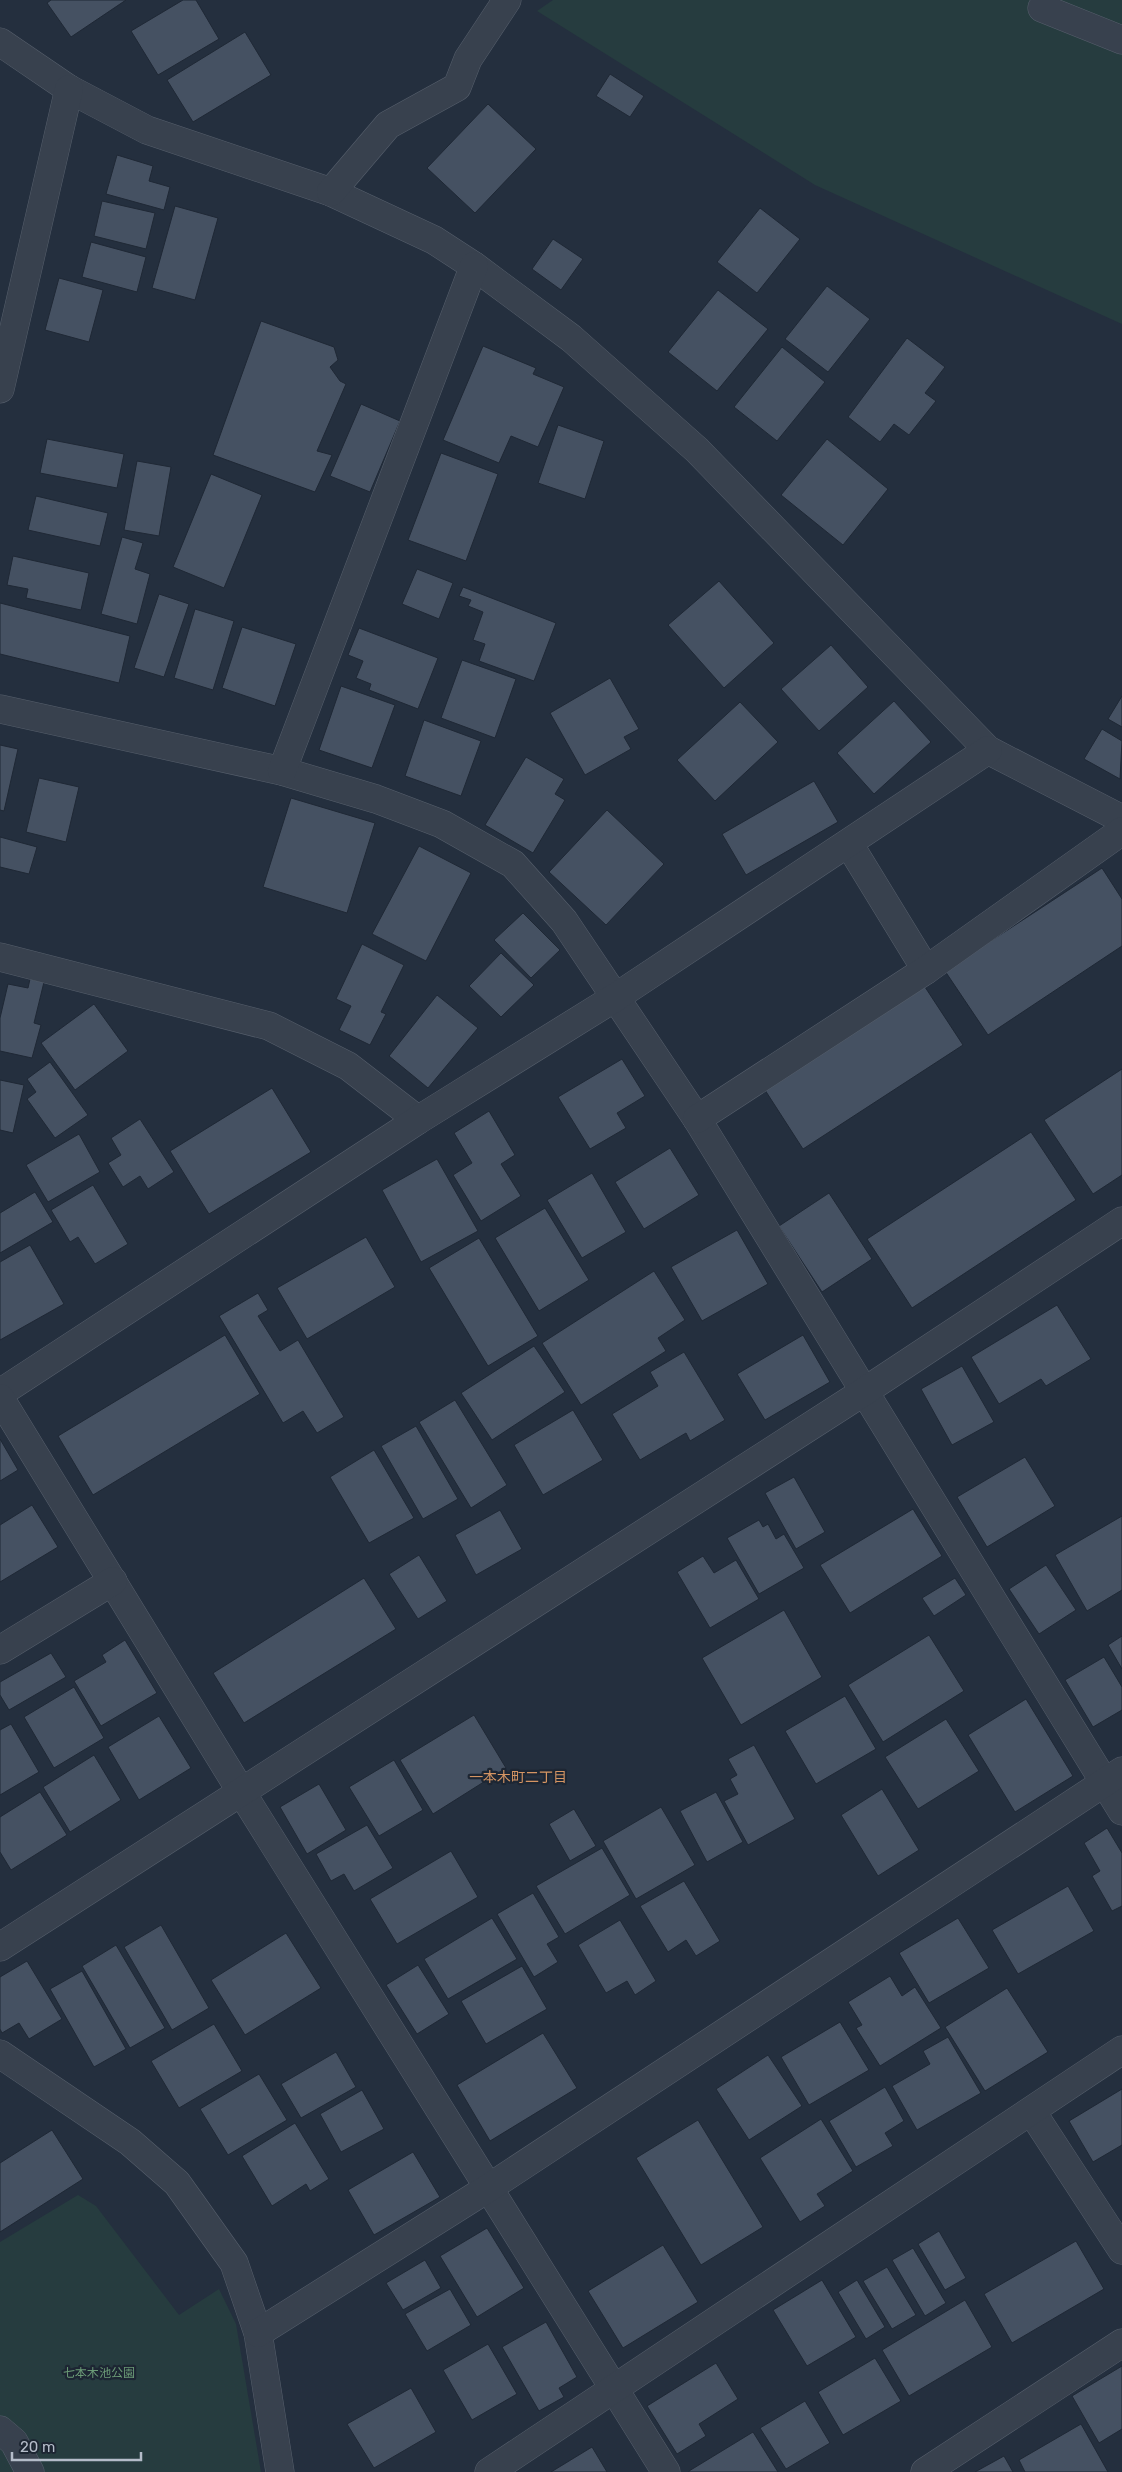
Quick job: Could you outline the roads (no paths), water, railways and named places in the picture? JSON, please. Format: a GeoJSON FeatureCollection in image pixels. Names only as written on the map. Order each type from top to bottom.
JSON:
{"type":"FeatureCollection","features":[{"type":"Feature","properties":{"kind":"street"},"geometry":{"type":"LineString","coordinates":[[331,192],[388,125],[457,87],[468,59],[507,0]]}},
{"type":"Feature","properties":{"kind":"street"},"geometry":{"type":"LineString","coordinates":[[1042,8],[1122,40]]}},
{"type":"Feature","properties":{"kind":"street"},"geometry":{"type":"LineString","coordinates":[[0,42],[68,89],[146,130],[331,192],[434,240],[474,266],[571,338],[697,450],[988,750],[1122,819]]}},
{"type":"Feature","properties":{"kind":"street"},"geometry":{"type":"LineString","coordinates":[[0,389],[68,89]]}},
{"type":"Feature","properties":{"kind":"street"},"geometry":{"type":"LineString","coordinates":[[282,771],[474,266]]}},
{"type":"Feature","properties":{"kind":"street"},"geometry":{"type":"LineString","coordinates":[[0,709],[282,771],[376,799],[442,824],[513,864],[564,921],[697,1119],[865,1391],[1113,1776],[1122,1811]]}},
{"type":"Feature","properties":{"kind":"street"},"geometry":{"type":"LineString","coordinates":[[0,1393],[418,1120],[616,996],[849,844],[988,750]]}},
{"type":"Feature","properties":{"kind":"street"},"geometry":{"type":"LineString","coordinates":[[697,1119],[926,970],[1122,831]]}},
{"type":"Feature","properties":{"kind":"street"},"geometry":{"type":"LineString","coordinates":[[849,844],[926,970]]}},
{"type":"Feature","properties":{"kind":"street"},"geometry":{"type":"LineString","coordinates":[[0,957],[269,1026],[348,1066],[418,1120]]}},
{"type":"Feature","properties":{"kind":"street"},"geometry":{"type":"LineString","coordinates":[[0,1947],[865,1391],[1122,1221]]}},
{"type":"Feature","properties":{"kind":"street"},"geometry":{"type":"LineString","coordinates":[[0,1398],[242,1793],[490,2187],[666,2472]]}},
{"type":"Feature","properties":{"kind":"street"},"geometry":{"type":"LineString","coordinates":[[0,1650],[113,1581]]}},
{"type":"Feature","properties":{"kind":"street"},"geometry":{"type":"LineString","coordinates":[[258,2333],[490,2187],[1113,1776]]}},
{"type":"Feature","properties":{"kind":"street"},"geometry":{"type":"LineString","coordinates":[[490,2472],[1032,2112],[1122,2050]]}},
{"type":"Feature","properties":{"kind":"street"},"geometry":{"type":"LineString","coordinates":[[0,2054],[130,2142],[177,2183],[234,2263],[258,2333],[280,2472]]}},
{"type":"Feature","properties":{"kind":"street"},"geometry":{"type":"LineString","coordinates":[[1032,2112],[1122,2250]]}},
{"type":"Feature","properties":{"kind":"street"},"geometry":{"type":"LineString","coordinates":[[925,2472],[1122,2343]]}},
{"type":"Feature","properties":{"kind":"street"},"geometry":{"type":"LineString","coordinates":[[0,2430],[14,2442],[30,2472]]}},
{"type":"Feature","properties":{"kind":"district","name":"一本木町二丁目"},"geometry":{"type":"Point","coordinates":[518,1777]}},
{"type":"Feature","properties":{"kind":"park label","name":"七本木池公園"},"geometry":{"type":"Point","coordinates":[99,2373]}}]}
